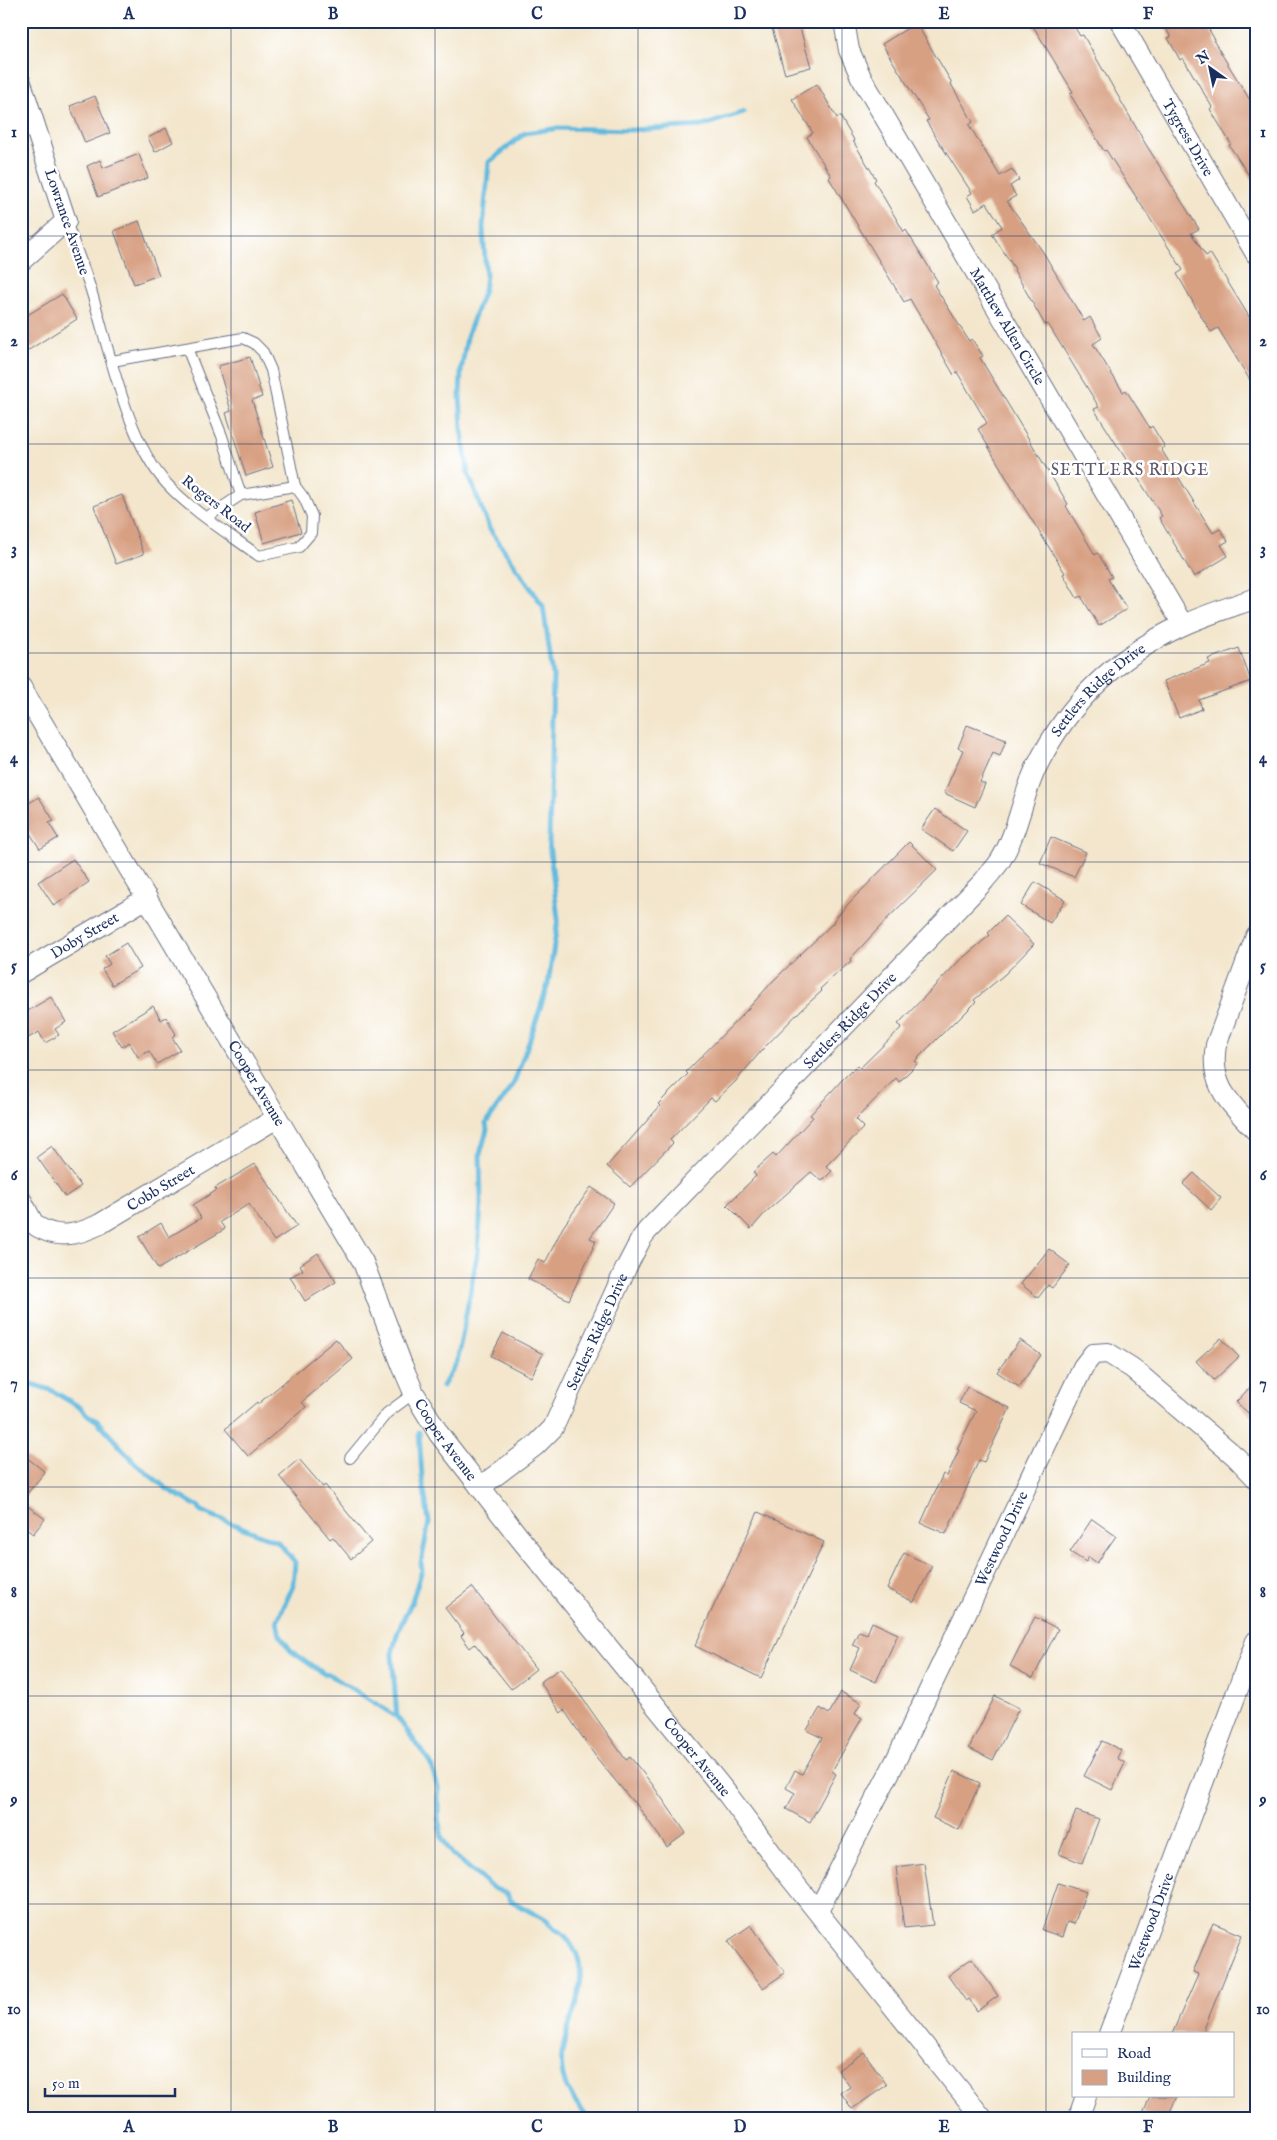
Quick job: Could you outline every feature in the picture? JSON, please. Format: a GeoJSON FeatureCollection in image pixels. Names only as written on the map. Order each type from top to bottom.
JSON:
{"type":"FeatureCollection","features":[{"type":"Feature","properties":{"kind":"street","name":"Matthew Allen Circle"},"geometry":{"type":"LineString","coordinates":[[844,21],[849,50],[861,77],[1183,625]]}},
{"type":"Feature","properties":{"kind":"street","name":"Tygress Drive"},"geometry":{"type":"LineString","coordinates":[[1120,21],[1256,254]]}},
{"type":"Feature","properties":{"kind":"street","name":"Lowrance Avenue"},"geometry":{"type":"LineString","coordinates":[[21,83],[66,221]]}},
{"type":"Feature","properties":{"kind":"street"},"geometry":{"type":"LineString","coordinates":[[21,261],[66,221]]}},
{"type":"Feature","properties":{"kind":"street","name":"Settlers Ridge Drive"},"geometry":{"type":"LineString","coordinates":[[480,1487],[535,1446],[553,1428],[640,1239],[983,882],[1000,861],[1036,767],[1054,733],[1076,704],[1122,661],[1154,640],[1183,625],[1256,598]]}},
{"type":"Feature","properties":{"kind":"street","name":"Cooper Avenue"},"geometry":{"type":"LineString","coordinates":[[21,687],[363,1262],[414,1393],[439,1434],[702,1766],[728,1795],[784,1870],[818,1910],[983,2119]]}},
{"type":"Feature","properties":{"kind":"street","name":"Doby Street"},"geometry":{"type":"LineString","coordinates":[[21,973],[147,898]]}},
{"type":"Feature","properties":{"kind":"street"},"geometry":{"type":"LineString","coordinates":[[1256,936],[1216,1045],[1214,1058],[1218,1085],[1231,1105],[1256,1131]]}},
{"type":"Feature","properties":{"kind":"street","name":"Cobb Street"},"geometry":{"type":"LineString","coordinates":[[21,1200],[37,1226],[59,1234],[80,1234],[100,1224],[277,1118]]}},
{"type":"Feature","properties":{"kind":"street","name":"Westwood Drive"},"geometry":{"type":"LineString","coordinates":[[818,1910],[896,1760],[1083,1367],[1093,1354],[1108,1353],[1132,1368],[1236,1457],[1256,1478]]}},
{"type":"Feature","properties":{"kind":"street","name":"Westwood Drive"},"geometry":{"type":"LineString","coordinates":[[1110,2032],[1256,1641]]}},
{"type":"Feature","properties":{"kind":"street"},"geometry":{"type":"LineString","coordinates":[[1078,2119],[1085,2098]]}},
{"type":"Feature","properties":{"kind":"lane","name":"Lowrance Avenue"},"geometry":{"type":"LineString","coordinates":[[66,221],[89,283],[112,361]]}},
{"type":"Feature","properties":{"kind":"lane"},"geometry":{"type":"LineString","coordinates":[[112,361],[243,338],[254,343],[263,352],[271,370],[295,486],[241,495],[207,517]]}},
{"type":"Feature","properties":{"kind":"lane"},"geometry":{"type":"LineString","coordinates":[[187,348],[222,436],[241,495]]}},
{"type":"Feature","properties":{"kind":"lane","name":"Rogers Road"},"geometry":{"type":"LineString","coordinates":[[112,361],[127,410],[140,442],[153,466],[171,488],[259,556],[299,547],[311,533],[312,516],[304,498],[295,486]]}},
{"type":"Feature","properties":{"kind":"lane"},"geometry":{"type":"LineString","coordinates":[[350,1458],[386,1413],[414,1393]]}},
{"type":"Feature","properties":{"kind":"building"},"geometry":{"type":"Polygon","coordinates":[[[770,21],[798,21],[811,67],[785,74],[770,21]]]}},
{"type":"Feature","properties":{"kind":"building"},"geometry":{"type":"Polygon","coordinates":[[[1030,21],[1071,21],[1080,36],[1083,35],[1145,143],[1199,229],[1191,233],[1206,256],[1210,253],[1256,328],[1256,390],[1218,328],[1211,332],[1198,311],[1177,274],[1183,270],[1106,150],[1104,151],[1070,94],[1073,92],[1030,21]]]}},
{"type":"Feature","properties":{"kind":"building"},"geometry":{"type":"Polygon","coordinates":[[[1161,21],[1204,21],[1215,40],[1213,40],[1256,110],[1256,186],[1229,145],[1231,144],[1210,109],[1212,107],[1183,58],[1180,60],[1168,38],[1171,37],[1161,21]]]}},
{"type":"Feature","properties":{"kind":"building"},"geometry":{"type":"Polygon","coordinates":[[[916,23],[952,83],[973,122],[969,125],[1000,176],[1012,169],[1019,180],[1010,186],[1016,196],[1007,201],[1043,252],[1084,321],[1090,317],[1102,338],[1093,344],[1123,392],[1126,390],[1150,428],[1152,426],[1165,447],[1161,449],[1213,533],[1220,529],[1228,541],[1221,545],[1228,556],[1194,577],[1159,518],[1162,516],[1094,409],[1099,407],[1048,324],[1045,325],[1015,269],[992,234],[1002,227],[987,203],[975,210],[967,196],[972,193],[926,121],[929,120],[882,44],[916,23]]]}},
{"type":"Feature","properties":{"kind":"building"},"geometry":{"type":"Polygon","coordinates":[[[817,84],[837,118],[840,116],[876,179],[874,181],[904,232],[906,230],[938,282],[934,285],[969,341],[972,339],[983,356],[980,358],[1068,504],[1066,506],[1095,555],[1098,553],[1112,577],[1108,579],[1127,609],[1099,626],[1081,596],[1077,598],[1063,574],[1065,573],[978,429],[987,423],[957,372],[954,375],[910,299],[904,302],[829,178],[831,176],[807,137],[813,133],[792,99],[817,84]]]}},
{"type":"Feature","properties":{"kind":"building"},"geometry":{"type":"Polygon","coordinates":[[[95,96],[110,133],[85,143],[70,106],[95,96]]]}},
{"type":"Feature","properties":{"kind":"building"},"geometry":{"type":"Polygon","coordinates":[[[166,128],[173,142],[155,152],[148,138],[166,128]]]}},
{"type":"Feature","properties":{"kind":"building"},"geometry":{"type":"Polygon","coordinates":[[[139,154],[148,178],[98,197],[87,166],[100,160],[103,168],[139,154]]]}},
{"type":"Feature","properties":{"kind":"building"},"geometry":{"type":"Polygon","coordinates":[[[139,221],[159,275],[134,284],[114,231],[139,221]]]}},
{"type":"Feature","properties":{"kind":"building"},"geometry":{"type":"Polygon","coordinates":[[[62,294],[77,319],[21,355],[21,319],[62,294]]]}},
{"type":"Feature","properties":{"kind":"building"},"geometry":{"type":"Polygon","coordinates":[[[250,357],[262,397],[252,400],[273,467],[246,476],[226,413],[231,411],[218,366],[250,357]]]}},
{"type":"Feature","properties":{"kind":"building"},"geometry":{"type":"Polygon","coordinates":[[[122,495],[144,554],[116,564],[94,506],[122,495]]]}},
{"type":"Feature","properties":{"kind":"building"},"geometry":{"type":"Polygon","coordinates":[[[291,500],[301,532],[264,543],[255,512],[291,500]]]}},
{"type":"Feature","properties":{"kind":"building"},"geometry":{"type":"Polygon","coordinates":[[[1239,648],[1251,681],[1199,700],[1202,709],[1179,718],[1164,681],[1210,663],[1208,659],[1239,648]]]}},
{"type":"Feature","properties":{"kind":"building"},"geometry":{"type":"Polygon","coordinates":[[[967,725],[1006,740],[1000,756],[993,753],[980,782],[985,784],[975,807],[944,793],[963,750],[958,748],[967,725]]]}},
{"type":"Feature","properties":{"kind":"building"},"geometry":{"type":"Polygon","coordinates":[[[39,797],[54,821],[49,823],[58,838],[40,849],[21,819],[21,808],[39,797]]]}},
{"type":"Feature","properties":{"kind":"building"},"geometry":{"type":"Polygon","coordinates":[[[935,809],[967,831],[953,851],[921,829],[935,809]]]}},
{"type":"Feature","properties":{"kind":"building"},"geometry":{"type":"Polygon","coordinates":[[[1051,837],[1086,852],[1074,877],[1040,863],[1051,837]]]}},
{"type":"Feature","properties":{"kind":"building"},"geometry":{"type":"Polygon","coordinates":[[[909,842],[937,870],[890,916],[850,959],[851,961],[820,989],[822,991],[762,1050],[735,1082],[715,1101],[711,1098],[670,1140],[673,1143],[630,1187],[607,1166],[660,1106],[658,1104],[688,1074],[686,1072],[773,981],[834,922],[849,903],[909,842]]]}},
{"type":"Feature","properties":{"kind":"building"},"geometry":{"type":"Polygon","coordinates":[[[73,859],[89,882],[54,906],[38,882],[73,859]]]}},
{"type":"Feature","properties":{"kind":"building"},"geometry":{"type":"Polygon","coordinates":[[[1035,882],[1065,900],[1050,923],[1021,905],[1035,882]]]}},
{"type":"Feature","properties":{"kind":"building"},"geometry":{"type":"Polygon","coordinates":[[[1005,916],[1034,944],[1005,974],[974,1000],[976,1002],[915,1061],[918,1063],[899,1082],[896,1078],[856,1119],[864,1127],[826,1166],[832,1171],[822,1181],[811,1172],[766,1212],[751,1229],[727,1205],[756,1176],[753,1172],[773,1154],[776,1157],[813,1117],[810,1115],[841,1081],[857,1065],[860,1068],[902,1027],[898,1024],[959,961],[990,935],[988,933],[1005,916]]]}},
{"type":"Feature","properties":{"kind":"building"},"geometry":{"type":"Polygon","coordinates":[[[126,943],[141,968],[112,985],[102,969],[110,964],[105,956],[126,943]]]}},
{"type":"Feature","properties":{"kind":"building"},"geometry":{"type":"Polygon","coordinates":[[[51,997],[66,1022],[55,1029],[59,1035],[45,1043],[39,1032],[21,1042],[21,1015],[51,997]]]}},
{"type":"Feature","properties":{"kind":"building"},"geometry":{"type":"Polygon","coordinates":[[[153,1006],[161,1020],[166,1017],[176,1034],[172,1037],[180,1050],[157,1064],[149,1051],[138,1057],[129,1042],[122,1047],[112,1031],[153,1006]]]}},
{"type":"Feature","properties":{"kind":"building"},"geometry":{"type":"Polygon","coordinates":[[[52,1146],[81,1186],[65,1197],[37,1157],[52,1146]]]}},
{"type":"Feature","properties":{"kind":"building"},"geometry":{"type":"Polygon","coordinates":[[[255,1164],[297,1226],[274,1241],[249,1204],[220,1222],[225,1229],[158,1269],[139,1237],[161,1223],[169,1237],[201,1218],[193,1205],[217,1190],[215,1188],[255,1164]]]}},
{"type":"Feature","properties":{"kind":"building"},"geometry":{"type":"Polygon","coordinates":[[[1194,1173],[1221,1198],[1211,1210],[1183,1184],[1194,1173]]]}},
{"type":"Feature","properties":{"kind":"building"},"geometry":{"type":"Polygon","coordinates":[[[591,1187],[614,1203],[590,1238],[596,1241],[569,1300],[528,1279],[538,1259],[545,1263],[563,1227],[591,1187]]]}},
{"type":"Feature","properties":{"kind":"building"},"geometry":{"type":"Polygon","coordinates":[[[1049,1249],[1070,1265],[1052,1288],[1048,1285],[1038,1298],[1021,1284],[1049,1249]]]}},
{"type":"Feature","properties":{"kind":"building"},"geometry":{"type":"Polygon","coordinates":[[[318,1253],[336,1282],[305,1301],[290,1277],[303,1270],[300,1265],[318,1253]]]}},
{"type":"Feature","properties":{"kind":"building"},"geometry":{"type":"Polygon","coordinates":[[[503,1333],[543,1354],[531,1377],[491,1356],[503,1333]]]}},
{"type":"Feature","properties":{"kind":"building"},"geometry":{"type":"Polygon","coordinates":[[[1221,1338],[1239,1357],[1214,1380],[1196,1361],[1221,1338]]]}},
{"type":"Feature","properties":{"kind":"building"},"geometry":{"type":"Polygon","coordinates":[[[336,1339],[353,1359],[302,1402],[306,1407],[248,1456],[225,1429],[336,1339]]]}},
{"type":"Feature","properties":{"kind":"building"},"geometry":{"type":"Polygon","coordinates":[[[1020,1340],[1041,1355],[1019,1387],[997,1372],[1020,1340]]]}},
{"type":"Feature","properties":{"kind":"building"},"geometry":{"type":"Polygon","coordinates":[[[1256,1381],[1256,1420],[1236,1402],[1256,1381]]]}},
{"type":"Feature","properties":{"kind":"building"},"geometry":{"type":"Polygon","coordinates":[[[967,1387],[1010,1408],[984,1462],[979,1460],[946,1534],[921,1523],[943,1474],[947,1476],[959,1450],[957,1449],[976,1411],[959,1403],[967,1387]]]}},
{"type":"Feature","properties":{"kind":"building"},"geometry":{"type":"Polygon","coordinates":[[[21,1453],[45,1472],[21,1501],[21,1453]]]}},
{"type":"Feature","properties":{"kind":"building"},"geometry":{"type":"Polygon","coordinates":[[[299,1459],[323,1487],[325,1485],[371,1542],[351,1559],[333,1537],[330,1539],[279,1476],[299,1459]]]}},
{"type":"Feature","properties":{"kind":"building"},"geometry":{"type":"Polygon","coordinates":[[[21,1501],[45,1519],[33,1534],[21,1525],[21,1501]]]}},
{"type":"Feature","properties":{"kind":"building"},"geometry":{"type":"Polygon","coordinates":[[[758,1512],[824,1542],[761,1678],[695,1646],[758,1512]]]}},
{"type":"Feature","properties":{"kind":"building"},"geometry":{"type":"Polygon","coordinates":[[[1092,1519],[1116,1536],[1097,1563],[1089,1557],[1086,1562],[1070,1552],[1092,1519]]]}},
{"type":"Feature","properties":{"kind":"building"},"geometry":{"type":"Polygon","coordinates":[[[904,1553],[932,1566],[914,1602],[887,1589],[904,1553]]]}},
{"type":"Feature","properties":{"kind":"building"},"geometry":{"type":"Polygon","coordinates":[[[472,1587],[536,1669],[511,1689],[475,1644],[470,1648],[461,1636],[464,1633],[445,1608],[472,1587]]]}},
{"type":"Feature","properties":{"kind":"building"},"geometry":{"type":"Polygon","coordinates":[[[1035,1617],[1058,1629],[1033,1678],[1010,1666],[1035,1617]]]}},
{"type":"Feature","properties":{"kind":"building"},"geometry":{"type":"Polygon","coordinates":[[[872,1622],[898,1634],[876,1682],[850,1670],[860,1648],[852,1645],[859,1631],[867,1634],[872,1622]]]}},
{"type":"Feature","properties":{"kind":"building"},"geometry":{"type":"Polygon","coordinates":[[[561,1668],[626,1760],[630,1757],[652,1784],[686,1833],[667,1847],[634,1801],[596,1757],[564,1710],[561,1713],[540,1682],[561,1668]]]}},
{"type":"Feature","properties":{"kind":"building"},"geometry":{"type":"Polygon","coordinates":[[[841,1692],[861,1703],[855,1714],[862,1718],[832,1771],[836,1774],[810,1822],[786,1809],[795,1793],[786,1788],[795,1770],[802,1774],[822,1738],[807,1730],[820,1708],[829,1714],[841,1692]]]}},
{"type":"Feature","properties":{"kind":"building"},"geometry":{"type":"Polygon","coordinates":[[[995,1696],[1019,1708],[993,1760],[969,1748],[995,1696]]]}},
{"type":"Feature","properties":{"kind":"building"},"geometry":{"type":"Polygon","coordinates":[[[1102,1741],[1121,1750],[1117,1758],[1125,1763],[1112,1790],[1084,1776],[1102,1741]]]}},
{"type":"Feature","properties":{"kind":"building"},"geometry":{"type":"Polygon","coordinates":[[[954,1771],[980,1783],[959,1830],[933,1818],[954,1771]]]}},
{"type":"Feature","properties":{"kind":"building"},"geometry":{"type":"Polygon","coordinates":[[[1076,1811],[1099,1819],[1082,1863],[1059,1854],[1076,1811]]]}},
{"type":"Feature","properties":{"kind":"building"},"geometry":{"type":"Polygon","coordinates":[[[924,1863],[933,1925],[904,1928],[896,1867],[924,1863]]]}},
{"type":"Feature","properties":{"kind":"building"},"geometry":{"type":"Polygon","coordinates":[[[1058,1883],[1086,1892],[1074,1924],[1067,1922],[1062,1937],[1042,1930],[1058,1883]]]}},
{"type":"Feature","properties":{"kind":"building"},"geometry":{"type":"Polygon","coordinates":[[[1213,1923],[1242,1935],[1203,2032],[1173,2032],[1198,1974],[1193,1972],[1213,1923]]]}},
{"type":"Feature","properties":{"kind":"building"},"geometry":{"type":"Polygon","coordinates":[[[751,1925],[785,1973],[763,1988],[728,1941],[751,1925]]]}},
{"type":"Feature","properties":{"kind":"building"},"geometry":{"type":"Polygon","coordinates":[[[972,1958],[998,1996],[977,2011],[969,1999],[966,2001],[948,1976],[972,1958]]]}},
{"type":"Feature","properties":{"kind":"building"},"geometry":{"type":"Polygon","coordinates":[[[864,2052],[887,2085],[852,2109],[841,2093],[850,2087],[838,2070],[864,2052]]]}},
{"type":"Feature","properties":{"kind":"building"},"geometry":{"type":"Polygon","coordinates":[[[1149,2098],[1176,2098],[1167,2119],[1157,2119],[1143,2113],[1149,2098]]]}},
{"type":"Feature","properties":{"kind":"waterway"},"geometry":{"type":"LineString","coordinates":[[443,1386],[457,1362],[478,1251],[481,1204],[480,1154],[487,1130],[486,1123],[513,1085],[530,1039],[548,984],[558,919],[549,843],[553,676],[543,606],[489,528],[468,473],[462,431],[461,371],[467,337],[484,290],[486,276],[483,227],[489,162],[525,133],[559,128],[631,130],[702,126],[744,112]]}},
{"type":"Feature","properties":{"kind":"waterway"},"geometry":{"type":"LineString","coordinates":[[21,1381],[51,1390],[81,1408],[97,1421],[136,1464],[167,1489],[199,1507],[201,1511],[278,1542],[295,1562],[293,1586],[277,1622],[280,1635],[291,1651],[324,1674],[330,1675],[397,1717],[430,1762],[438,1787],[438,1818],[442,1838],[452,1854],[493,1888],[507,1894],[510,1900],[547,1921],[564,1935],[576,1952],[580,1972],[580,1988],[562,2051],[562,2067],[569,2092],[590,2119]]}},
{"type":"Feature","properties":{"kind":"waterway"},"geometry":{"type":"LineString","coordinates":[[397,1717],[392,1654],[398,1631],[412,1601],[422,1570],[421,1563],[429,1522],[422,1477],[419,1432]]}},
{"type":"Feature","properties":{"kind":"district","name":"SETTLERS RIDGE"},"geometry":{"type":"Point","coordinates":[1130,471]}}]}
